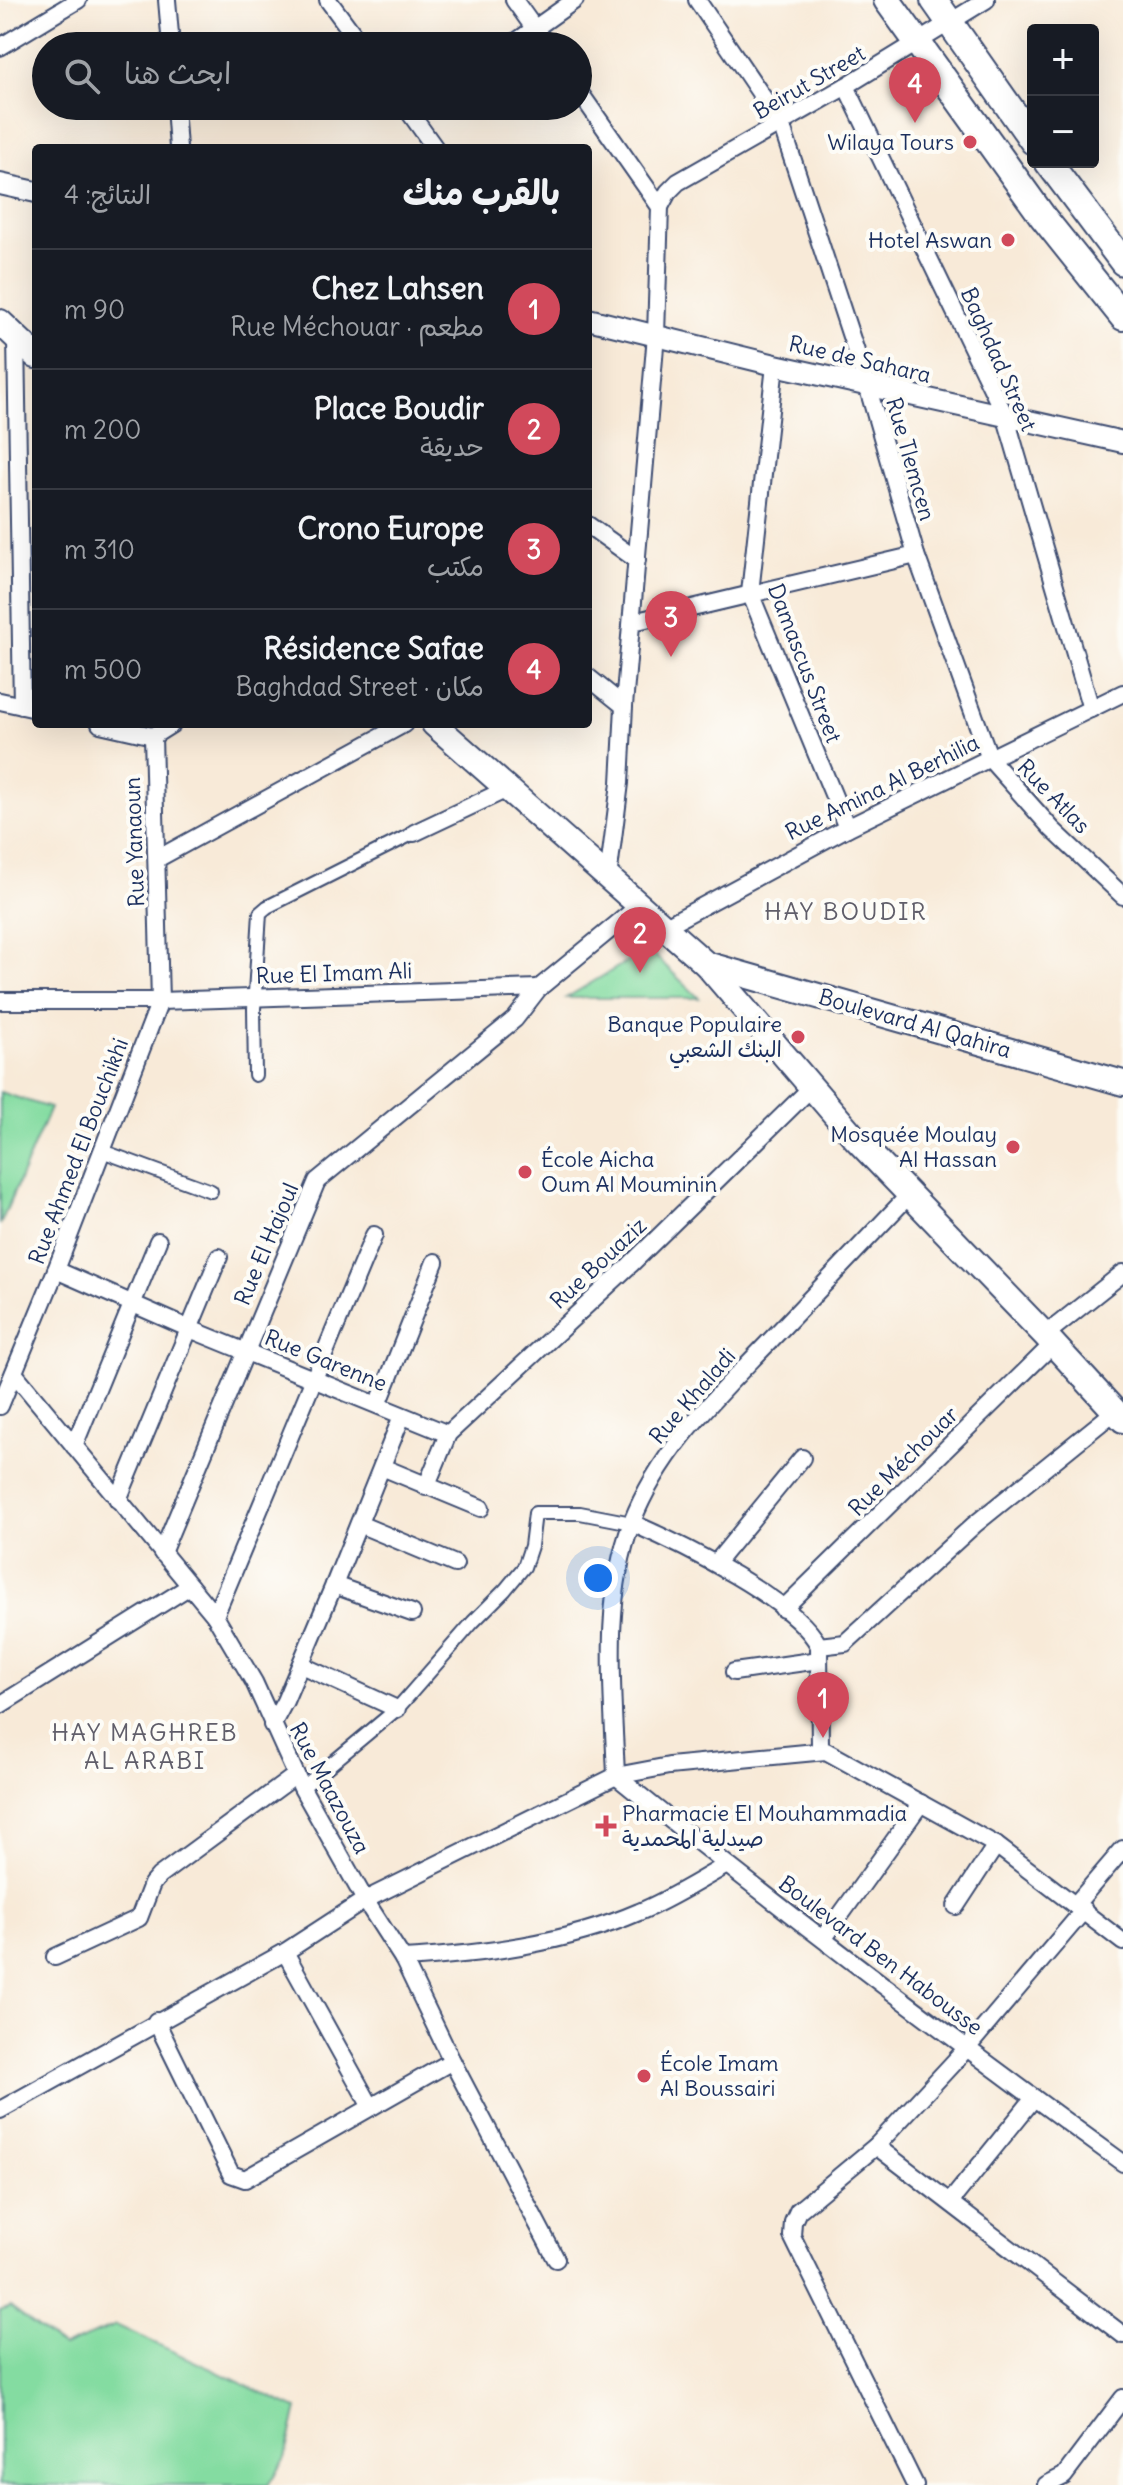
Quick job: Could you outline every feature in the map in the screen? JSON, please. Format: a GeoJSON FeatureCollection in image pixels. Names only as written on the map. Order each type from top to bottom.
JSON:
{"type":"FeatureCollection","features":[{"type":"Feature","properties":{"kind":"main road"},"geometry":{"type":"LineString","coordinates":[[887,0],[1043,217],[1123,317]]}},
{"type":"Feature","properties":{"kind":"main road"},"geometry":{"type":"LineString","coordinates":[[934,0],[1027,132]]}},
{"type":"Feature","properties":{"kind":"main road"},"geometry":{"type":"LineString","coordinates":[[1052,168],[1123,262]]}},
{"type":"Feature","properties":{"kind":"main road"},"geometry":{"type":"LineString","coordinates":[[8,329],[32,352]]}},
{"type":"Feature","properties":{"kind":"main road"},"geometry":{"type":"LineString","coordinates":[[438,728],[505,790],[706,964],[856,1139],[1119,1416]]}},
{"type":"Feature","properties":{"kind":"main road","name":"Boulevard Al Qahira"},"geometry":{"type":"LineString","coordinates":[[706,964],[1123,1083]]}},
{"type":"Feature","properties":{"kind":"street"},"geometry":{"type":"LineString","coordinates":[[0,47],[78,0]]}},
{"type":"Feature","properties":{"kind":"street"},"geometry":{"type":"LineString","coordinates":[[167,0],[170,32]]}},
{"type":"Feature","properties":{"kind":"street"},"geometry":{"type":"LineString","coordinates":[[328,0],[352,32]]}},
{"type":"Feature","properties":{"kind":"street"},"geometry":{"type":"LineString","coordinates":[[514,0],[537,32]]}},
{"type":"Feature","properties":{"kind":"street"},"geometry":{"type":"LineString","coordinates":[[531,32],[575,0]]}},
{"type":"Feature","properties":{"kind":"street","name":"Rue Tlemcen"},"geometry":{"type":"LineString","coordinates":[[697,0],[781,124],[867,385],[916,555],[990,759]]}},
{"type":"Feature","properties":{"kind":"street","name":"Beirut Street"},"geometry":{"type":"LineString","coordinates":[[660,207],[678,182],[846,86],[986,0]]}},
{"type":"Feature","properties":{"kind":"street","name":"Baghdad Street"},"geometry":{"type":"LineString","coordinates":[[846,86],[1006,418],[1091,709]]}},
{"type":"Feature","properties":{"kind":"street"},"geometry":{"type":"LineString","coordinates":[[592,110],[660,207],[656,335],[620,783],[608,878]]}},
{"type":"Feature","properties":{"kind":"street"},"geometry":{"type":"LineString","coordinates":[[176,120],[178,144]]}},
{"type":"Feature","properties":{"kind":"street"},"geometry":{"type":"LineString","coordinates":[[420,120],[433,144]]}},
{"type":"Feature","properties":{"kind":"street"},"geometry":{"type":"LineString","coordinates":[[0,184],[32,191]]}},
{"type":"Feature","properties":{"kind":"street","name":"Rue de Sahara"},"geometry":{"type":"LineString","coordinates":[[592,320],[775,365],[1123,442]]}},
{"type":"Feature","properties":{"kind":"street"},"geometry":{"type":"LineString","coordinates":[[0,701],[29,708],[8,329]]}},
{"type":"Feature","properties":{"kind":"street","name":"Damascus Street"},"geometry":{"type":"LineString","coordinates":[[775,365],[750,593],[847,828]]}},
{"type":"Feature","properties":{"kind":"street"},"geometry":{"type":"LineString","coordinates":[[592,528],[637,560]]}},
{"type":"Feature","properties":{"kind":"street"},"geometry":{"type":"LineString","coordinates":[[633,622],[916,555]]}},
{"type":"Feature","properties":{"kind":"street"},"geometry":{"type":"LineString","coordinates":[[592,680],[624,706]]}},
{"type":"Feature","properties":{"kind":"street","name":"Rue Amina Al Berhilia"},"geometry":{"type":"LineString","coordinates":[[664,927],[847,828],[1123,693]]}},
{"type":"Feature","properties":{"kind":"street"},"geometry":{"type":"LineString","coordinates":[[118,728],[153,736],[166,728]]}},
{"type":"Feature","properties":{"kind":"street"},"geometry":{"type":"LineString","coordinates":[[157,859],[397,728]]}},
{"type":"Feature","properties":{"kind":"street","name":"Rue Yanaoun"},"geometry":{"type":"LineString","coordinates":[[153,736],[160,1001]]}},
{"type":"Feature","properties":{"kind":"street","name":"Rue Atlas"},"geometry":{"type":"LineString","coordinates":[[990,759],[1052,829],[1123,896]]}},
{"type":"Feature","properties":{"kind":"street"},"geometry":{"type":"LineString","coordinates":[[255,1075],[254,1009],[260,913],[414,833],[505,790]]}},
{"type":"Feature","properties":{"kind":"street"},"geometry":{"type":"LineString","coordinates":[[539,988],[640,905]]}},
{"type":"Feature","properties":{"kind":"street","name":"Rue El Imam Ali"},"geometry":{"type":"LineString","coordinates":[[0,1001],[160,1001],[539,988]]}},
{"type":"Feature","properties":{"kind":"street","name":"Rue El Hajoul"},"geometry":{"type":"LineString","coordinates":[[162,1553],[317,1181],[515,1019],[539,988]]}},
{"type":"Feature","properties":{"kind":"street","name":"Rue Ahmed El Bouchikhi"},"geometry":{"type":"LineString","coordinates":[[0,1406],[160,1001]]}},
{"type":"Feature","properties":{"kind":"street","name":"Rue Bouaziz"},"geometry":{"type":"LineString","coordinates":[[448,1434],[630,1265],[811,1088]]}},
{"type":"Feature","properties":{"kind":"street"},"geometry":{"type":"LineString","coordinates":[[102,1151],[211,1191]]}},
{"type":"Feature","properties":{"kind":"street","name":"Rue Khaladi"},"geometry":{"type":"LineString","coordinates":[[616,1776],[613,1624],[623,1556],[632,1523],[652,1480],[689,1427],[910,1194]]}},
{"type":"Feature","properties":{"kind":"street"},"geometry":{"type":"LineString","coordinates":[[215,1616],[374,1235]]}},
{"type":"Feature","properties":{"kind":"street"},"geometry":{"type":"LineString","coordinates":[[74,1446],[158,1241]]}},
{"type":"Feature","properties":{"kind":"street"},"geometry":{"type":"LineString","coordinates":[[118,1500],[219,1257]]}},
{"type":"Feature","properties":{"kind":"street"},"geometry":{"type":"LineString","coordinates":[[378,1405],[435,1262]]}},
{"type":"Feature","properties":{"kind":"street","name":"Rue Garenne"},"geometry":{"type":"LineString","coordinates":[[56,1270],[190,1329],[448,1434]]}},
{"type":"Feature","properties":{"kind":"street","name":"Rue Méchouar"},"geometry":{"type":"LineString","coordinates":[[783,1609],[1049,1339],[1123,1273]]}},
{"type":"Feature","properties":{"kind":"street","name":"Rue Maazouza"},"geometry":{"type":"LineString","coordinates":[[14,1373],[215,1616],[254,1682],[299,1781],[365,1900],[403,1959],[452,2061],[556,2259]]}},
{"type":"Feature","properties":{"kind":"street"},"geometry":{"type":"LineString","coordinates":[[272,1725],[301,1665],[402,1416]]}},
{"type":"Feature","properties":{"kind":"street"},"geometry":{"type":"LineString","coordinates":[[734,1672],[819,1653],[845,1643],[974,1525],[1119,1416]]}},
{"type":"Feature","properties":{"kind":"street"},"geometry":{"type":"LineString","coordinates":[[426,1487],[448,1434]]}},
{"type":"Feature","properties":{"kind":"street"},"geometry":{"type":"LineString","coordinates":[[716,1563],[802,1458]]}},
{"type":"Feature","properties":{"kind":"street"},"geometry":{"type":"LineString","coordinates":[[382,1467],[481,1508]]}},
{"type":"Feature","properties":{"kind":"street"},"geometry":{"type":"LineString","coordinates":[[55,1957],[139,1918],[152,1884],[159,1876],[299,1781],[397,1709],[524,1567],[531,1546],[535,1513],[580,1513],[632,1523],[716,1563],[803,1625],[819,1653],[820,1749]]}},
{"type":"Feature","properties":{"kind":"street"},"geometry":{"type":"LineString","coordinates":[[359,1524],[455,1564]]}},
{"type":"Feature","properties":{"kind":"street"},"geometry":{"type":"LineString","coordinates":[[334,1585],[412,1613]]}},
{"type":"Feature","properties":{"kind":"street"},"geometry":{"type":"LineString","coordinates":[[0,1705],[190,1586]]}},
{"type":"Feature","properties":{"kind":"street"},"geometry":{"type":"LineString","coordinates":[[301,1665],[397,1709]]}},
{"type":"Feature","properties":{"kind":"street"},"geometry":{"type":"LineString","coordinates":[[0,2110],[285,1952],[365,1900],[616,1776],[660,1767],[820,1749],[888,1783],[996,1845],[1123,1942]]}},
{"type":"Feature","properties":{"kind":"street","name":"Boulevard Ben Habousse"},"geometry":{"type":"LineString","coordinates":[[616,1776],[727,1865],[1123,2163]]}},
{"type":"Feature","properties":{"kind":"street"},"geometry":{"type":"LineString","coordinates":[[824,1938],[921,1803]]}},
{"type":"Feature","properties":{"kind":"street"},"geometry":{"type":"LineString","coordinates":[[956,1906],[996,1845]]}},
{"type":"Feature","properties":{"kind":"street"},"geometry":{"type":"LineString","coordinates":[[915,2485],[792,2236],[793,2222],[798,2211],[876,2146],[967,2048],[1123,1849]]}},
{"type":"Feature","properties":{"kind":"street"},"geometry":{"type":"LineString","coordinates":[[403,1959],[545,1943],[639,1913],[727,1865]]}},
{"type":"Feature","properties":{"kind":"street"},"geometry":{"type":"LineString","coordinates":[[285,1952],[371,2107]]}},
{"type":"Feature","properties":{"kind":"street"},"geometry":{"type":"LineString","coordinates":[[156,2021],[231,2174],[245,2179],[452,2061]]}},
{"type":"Feature","properties":{"kind":"street"},"geometry":{"type":"LineString","coordinates":[[950,2202],[1034,2098]]}},
{"type":"Feature","properties":{"kind":"street"},"geometry":{"type":"LineString","coordinates":[[876,2146],[1123,2335]]}},
{"type":"Feature","properties":{"kind":"street"},"geometry":{"type":"LineString","coordinates":[[1046,2485],[1066,2480],[1123,2398]]}},
{"type":"Feature","properties":{"kind":"green space"},"geometry":{"type":"Polygon","coordinates":[[[648,949],[699,998],[566,998],[648,949]]]}},
{"type":"Feature","properties":{"kind":"green space"},"geometry":{"type":"Polygon","coordinates":[[[0,1092],[50,1108],[0,1225],[0,1092]]]}},
{"type":"Feature","properties":{"kind":"green space"},"geometry":{"type":"Polygon","coordinates":[[[10,2307],[63,2347],[116,2325],[297,2409],[285,2458],[268,2485],[0,2485],[0,2311],[10,2307]]]}},
{"type":"Feature","properties":{"kind":"place","name":"Résidence Safae"},"geometry":{"type":"Point","coordinates":[915,123]}},
{"type":"Feature","properties":{"kind":"place","name":"Wilaya Tours"},"geometry":{"type":"Point","coordinates":[970,142]}},
{"type":"Feature","properties":{"kind":"place","name":"Hotel Aswan"},"geometry":{"type":"Point","coordinates":[1008,240]}},
{"type":"Feature","properties":{"kind":"place","name":"Crono Europe"},"geometry":{"type":"Point","coordinates":[671,657]}},
{"type":"Feature","properties":{"kind":"place","name":"Place Boudir"},"geometry":{"type":"Point","coordinates":[640,973]}},
{"type":"Feature","properties":{"kind":"place","name":"Banque Populaire البنك الشعبي"},"geometry":{"type":"Point","coordinates":[798,1037]}},
{"type":"Feature","properties":{"kind":"place","name":"Mosquée Moulay Al Hassan"},"geometry":{"type":"Point","coordinates":[1013,1147]}},
{"type":"Feature","properties":{"kind":"place","name":"École Aicha Oum Al Mouminin"},"geometry":{"type":"Point","coordinates":[525,1172]}},
{"type":"Feature","properties":{"kind":"place","name":"Chez Lahsen"},"geometry":{"type":"Point","coordinates":[823,1738]}},
{"type":"Feature","properties":{"kind":"place","name":"Pharmacie El Mouhammadia صيدلية المحمدية"},"geometry":{"type":"Point","coordinates":[606,1826]}},
{"type":"Feature","properties":{"kind":"place","name":"École Imam Al Boussairi"},"geometry":{"type":"Point","coordinates":[644,2076]}},
{"type":"Feature","properties":{"kind":"district","name":"HAY BOUDIR"},"geometry":{"type":"Point","coordinates":[846,912]}},
{"type":"Feature","properties":{"kind":"district","name":"HAY MAGHREB AL ARABI"},"geometry":{"type":"Point","coordinates":[145,1747]}}]}
